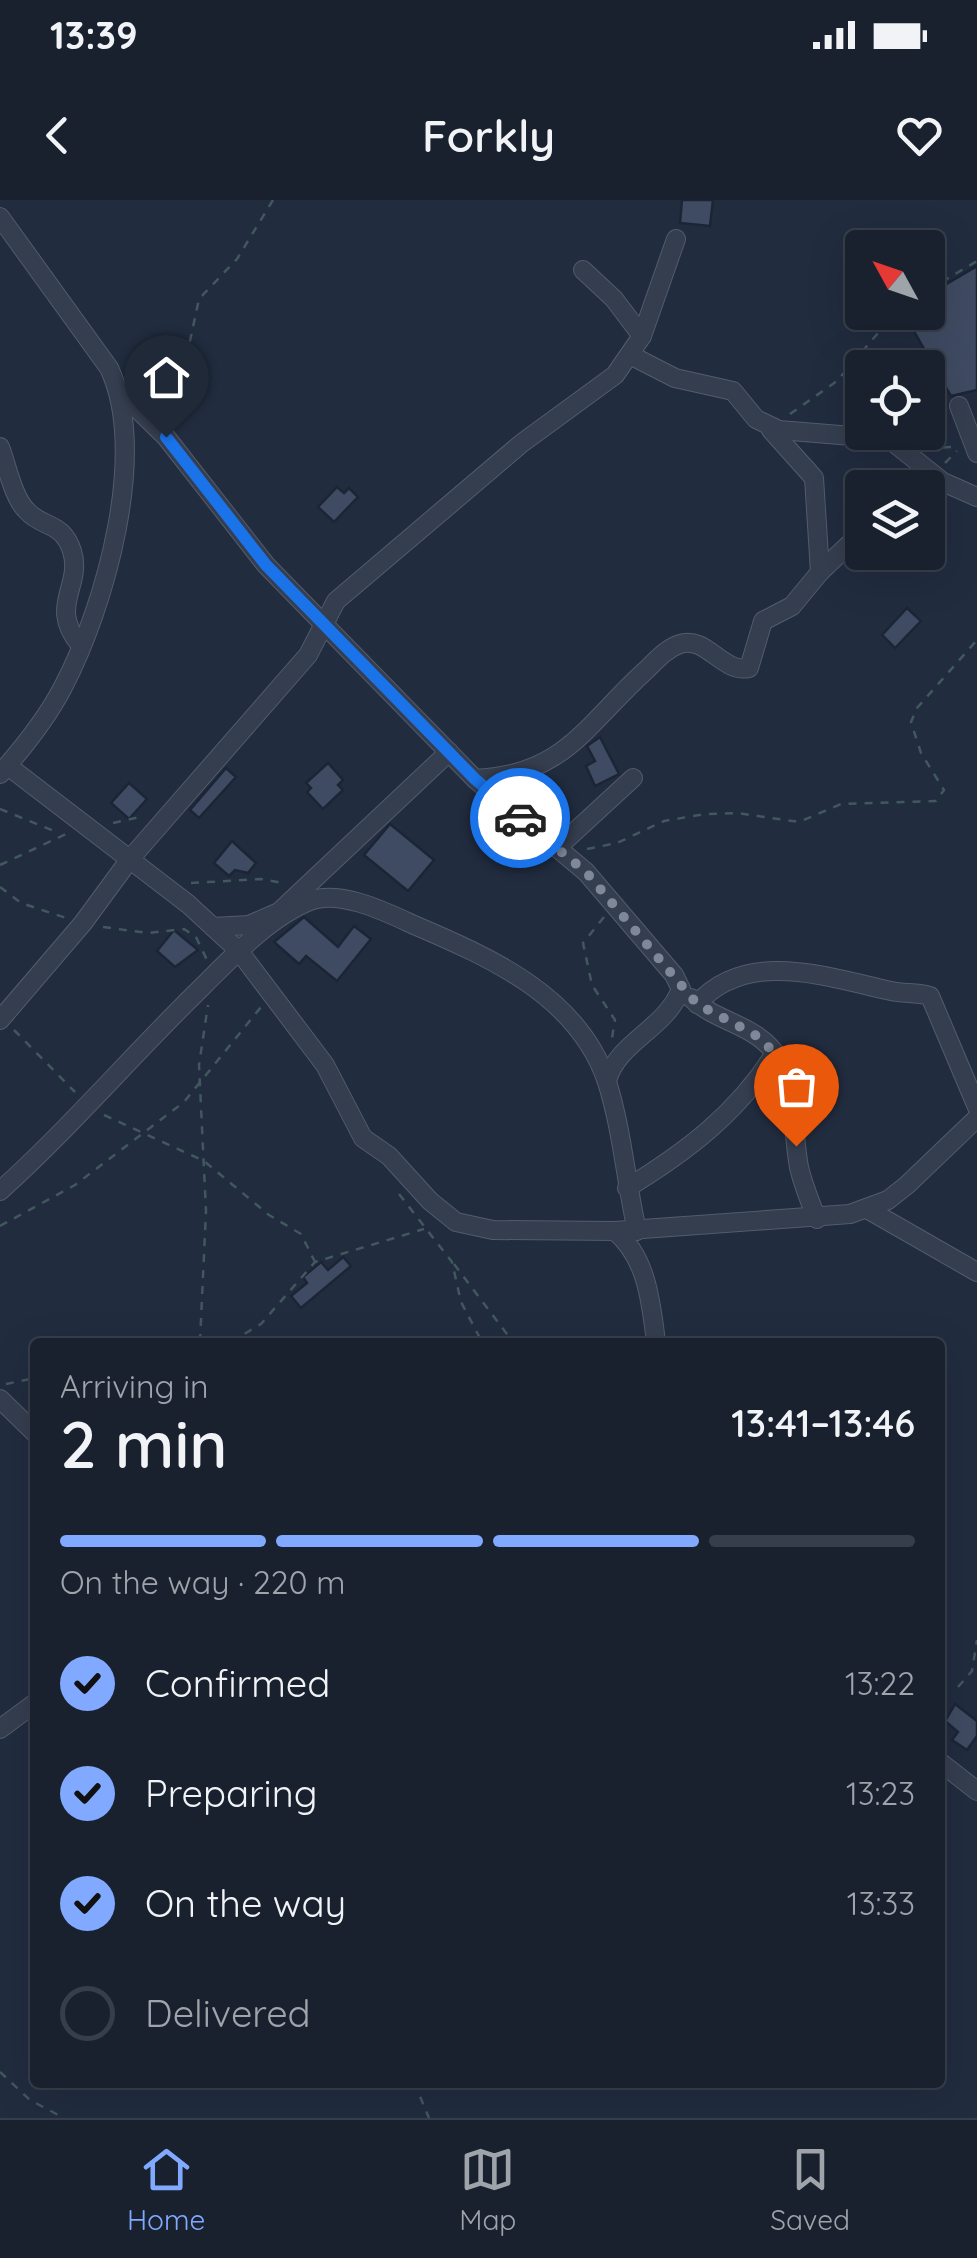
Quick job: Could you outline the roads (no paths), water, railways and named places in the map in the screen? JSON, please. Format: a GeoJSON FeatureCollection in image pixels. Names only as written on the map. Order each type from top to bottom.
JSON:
{"type":"FeatureCollection","features":[{"type":"Feature","properties":{"kind":"street"},"geometry":{"type":"LineString","coordinates":[[0,217],[89,334],[122,394],[166,437],[236,531],[475,779],[559,846],[618,906],[681,989],[697,1004],[754,1034],[775,1053],[785,1079],[800,1170],[817,1219]]}},
{"type":"Feature","properties":{"kind":"street"},"geometry":{"type":"LineString","coordinates":[[1,1019],[83,923],[130,858],[308,655],[336,600],[534,434],[600,388],[632,356],[676,239]]}},
{"type":"Feature","properties":{"kind":"street"},"geometry":{"type":"LineString","coordinates":[[582,270],[626,313],[642,336]]}},
{"type":"Feature","properties":{"kind":"street"},"geometry":{"type":"LineString","coordinates":[[632,356],[674,378],[733,391],[814,478],[820,572]]}},
{"type":"Feature","properties":{"kind":"street"},"geometry":{"type":"LineString","coordinates":[[122,394],[120,501],[105,572],[63,688],[4,770],[130,858],[239,951],[337,1085],[356,1130],[389,1156],[445,1215],[470,1226],[493,1230],[637,1231],[760,1218],[817,1219],[867,1209],[907,1186],[977,1118]]}},
{"type":"Feature","properties":{"kind":"street"},"geometry":{"type":"LineString","coordinates":[[959,406],[977,453]]}},
{"type":"Feature","properties":{"kind":"street"},"geometry":{"type":"LineString","coordinates":[[766,425],[800,434],[879,436],[900,446],[920,470]]}},
{"type":"Feature","properties":{"kind":"street"},"geometry":{"type":"LineString","coordinates":[[0,447],[23,507],[50,522],[70,545],[73,566],[65,617],[81,646]]}},
{"type":"Feature","properties":{"kind":"street"},"geometry":{"type":"LineString","coordinates":[[945,488],[977,497]]}},
{"type":"Feature","properties":{"kind":"street"},"geometry":{"type":"LineString","coordinates":[[475,779],[516,774],[573,747],[609,703],[661,655],[683,642],[698,644],[733,667],[749,668],[755,658],[758,628],[770,615],[792,606],[845,548]]}},
{"type":"Feature","properties":{"kind":"street"},"geometry":{"type":"LineString","coordinates":[[213,926],[249,924],[265,918],[302,892],[449,752]]}},
{"type":"Feature","properties":{"kind":"street"},"geometry":{"type":"LineString","coordinates":[[559,846],[633,778]]}},
{"type":"Feature","properties":{"kind":"street"},"geometry":{"type":"LineString","coordinates":[[0,1192],[239,951],[313,899],[331,898],[378,910],[467,947],[530,983],[578,1029],[608,1075],[637,1231]]}},
{"type":"Feature","properties":{"kind":"street"},"geometry":{"type":"LineString","coordinates":[[697,1004],[723,980],[768,971],[930,996],[977,1107]]}},
{"type":"Feature","properties":{"kind":"street"},"geometry":{"type":"LineString","coordinates":[[608,1075],[666,1018],[681,989]]}},
{"type":"Feature","properties":{"kind":"street"},"geometry":{"type":"LineString","coordinates":[[627,1188],[701,1140],[753,1086],[775,1053]]}},
{"type":"Feature","properties":{"kind":"street"},"geometry":{"type":"LineString","coordinates":[[867,1209],[977,1272]]}},
{"type":"Feature","properties":{"kind":"street"},"geometry":{"type":"LineString","coordinates":[[614,1231],[638,1256],[655,1338]]}},
{"type":"Feature","properties":{"kind":"street"},"geometry":{"type":"LineString","coordinates":[[0,1399],[30,1428]]}},
{"type":"Feature","properties":{"kind":"street"},"geometry":{"type":"LineString","coordinates":[[0,1728],[30,1707]]}},
{"type":"Feature","properties":{"kind":"street"},"geometry":{"type":"LineString","coordinates":[[945,1766],[977,1792]]}}]}
